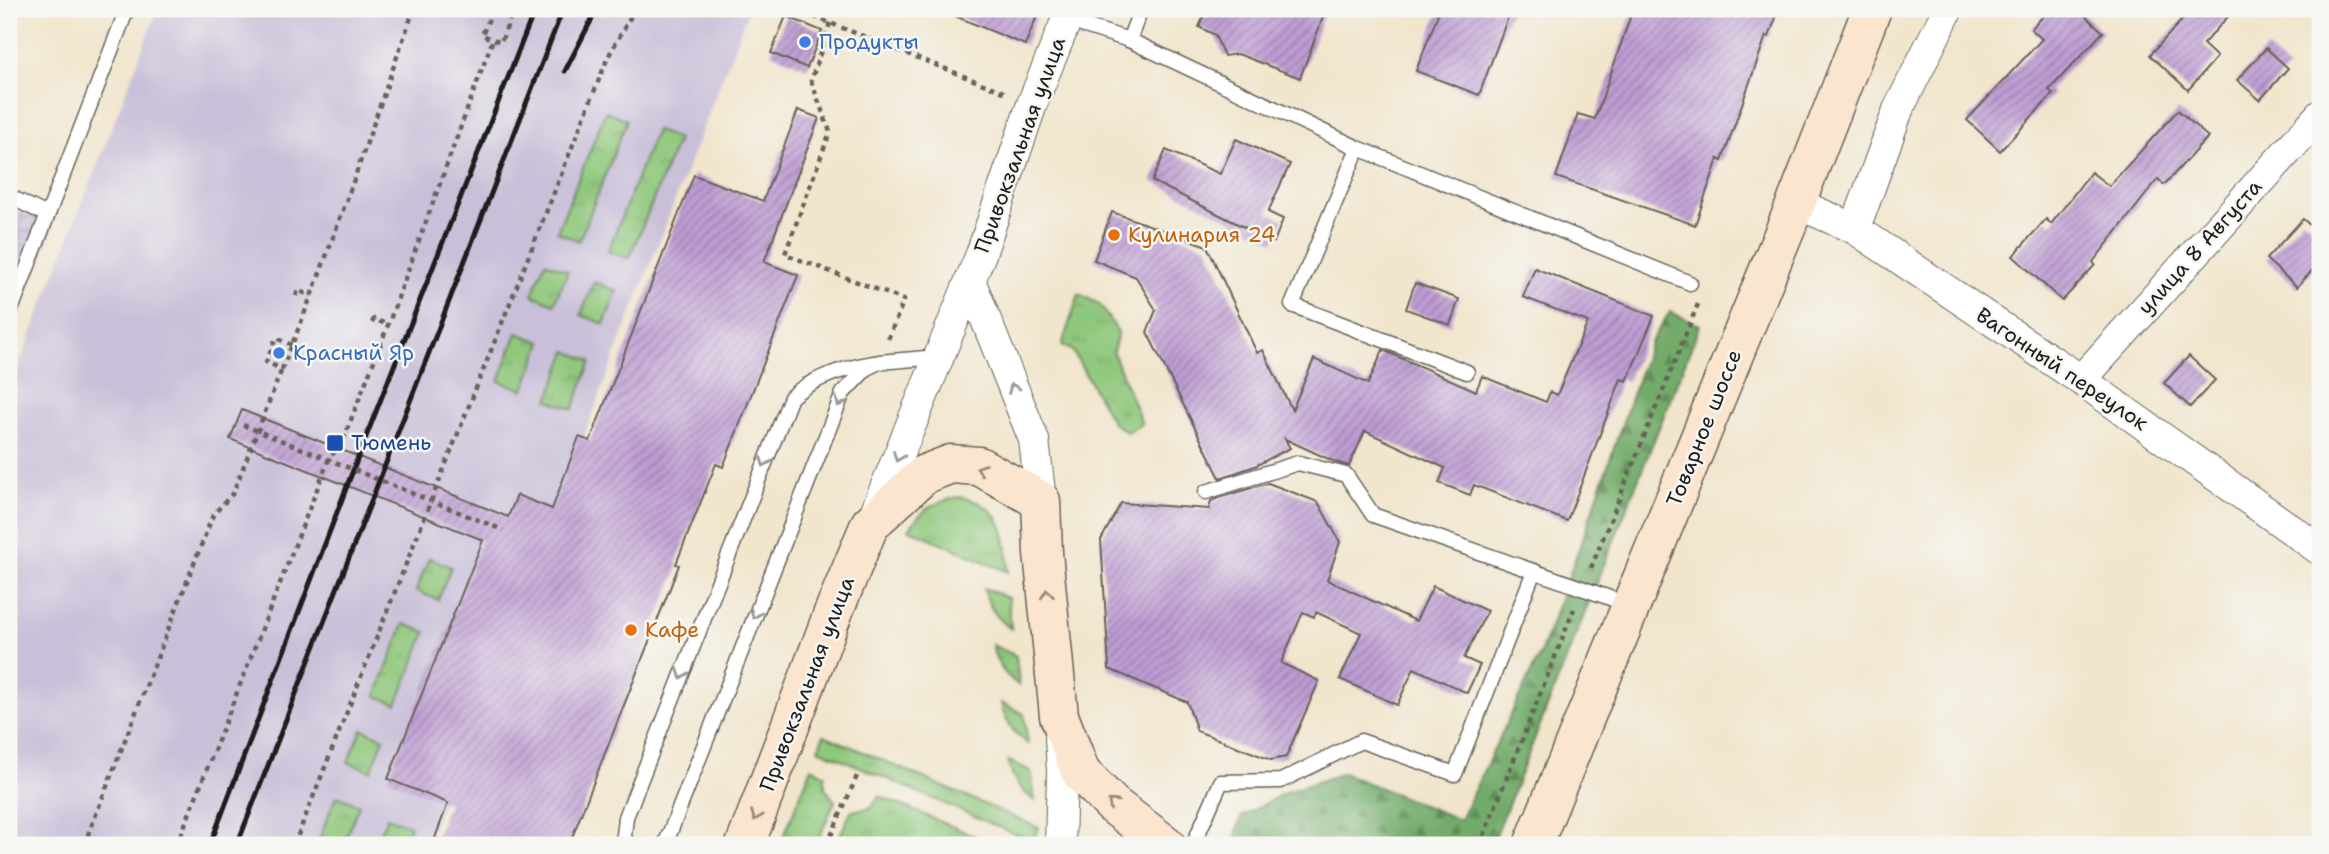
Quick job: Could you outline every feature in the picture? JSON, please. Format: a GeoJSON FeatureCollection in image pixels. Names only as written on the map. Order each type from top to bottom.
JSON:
{"type":"FeatureCollection","features":[{"type":"Feature","properties":{"kind":"street","name":"Товарное шоссе"},"geometry":{"type":"LineString","coordinates":[[1533,845],[1796,204],[1872,9]]}},
{"type":"Feature","properties":{"kind":"street"},"geometry":{"type":"LineString","coordinates":[[1855,229],[1898,110],[1948,9]]}},
{"type":"Feature","properties":{"kind":"street","name":"Привокзальная улица"},"geometry":{"type":"LineString","coordinates":[[745,845],[833,613],[970,280],[1032,104],[1068,14]]}},
{"type":"Feature","properties":{"kind":"street","name":"улица 8 Августа"},"geometry":{"type":"LineString","coordinates":[[2081,380],[2320,115]]}},
{"type":"Feature","properties":{"kind":"street","name":"Вагонный переулок"},"geometry":{"type":"LineString","coordinates":[[1796,204],[1855,229],[2081,380],[2320,550]]}},
{"type":"Feature","properties":{"kind":"street","name":"Привокзальная улица"},"geometry":{"type":"LineString","coordinates":[[970,280],[1034,440],[1059,716],[1062,772],[1060,845]]}},
{"type":"Feature","properties":{"kind":"street","name":"Привокзальная улица"},"geometry":{"type":"LineString","coordinates":[[870,524],[925,474],[951,464],[979,466],[1041,500]]}},
{"type":"Feature","properties":{"kind":"street","name":"Привокзальная улица"},"geometry":{"type":"LineString","coordinates":[[1059,716],[1081,773],[1113,805],[1166,845]]}},
{"type":"Feature","properties":{"kind":"lane"},"geometry":{"type":"LineString","coordinates":[[9,315],[127,9]]}},
{"type":"Feature","properties":{"kind":"lane"},"geometry":{"type":"LineString","coordinates":[[1129,40],[1141,9]]}},
{"type":"Feature","properties":{"kind":"lane"},"geometry":{"type":"LineString","coordinates":[[1068,14],[1358,148],[1690,283]]}},
{"type":"Feature","properties":{"kind":"lane"},"geometry":{"type":"LineString","coordinates":[[1358,148],[1292,305],[1467,372]]}},
{"type":"Feature","properties":{"kind":"lane"},"geometry":{"type":"LineString","coordinates":[[9,196],[47,215]]}},
{"type":"Feature","properties":{"kind":"lane"},"geometry":{"type":"LineString","coordinates":[[626,845],[626,817],[791,397],[803,386],[847,368],[879,362],[938,357]]}},
{"type":"Feature","properties":{"kind":"lane"},"geometry":{"type":"LineString","coordinates":[[665,845],[843,393],[867,368],[879,362]]}},
{"type":"Feature","properties":{"kind":"lane"},"geometry":{"type":"LineString","coordinates":[[1206,492],[1298,463],[1346,475],[1373,515],[1632,605]]}},
{"type":"Feature","properties":{"kind":"lane"},"geometry":{"type":"LineString","coordinates":[[1193,845],[1221,782],[1281,781],[1362,741],[1455,774],[1534,571]]}},
{"type":"Feature","properties":{"kind":"path"},"geometry":{"type":"LineString","coordinates":[[84,845],[213,515],[233,493],[292,345],[414,9]]}},
{"type":"Feature","properties":{"kind":"path"},"geometry":{"type":"LineString","coordinates":[[493,9],[504,11],[511,16],[501,42],[482,34],[493,9]]}},
{"type":"Feature","properties":{"kind":"path"},"geometry":{"type":"LineString","coordinates":[[294,845],[608,57],[635,9]]}},
{"type":"Feature","properties":{"kind":"path"},"geometry":{"type":"LineString","coordinates":[[795,9],[1032,104]]}},
{"type":"Feature","properties":{"kind":"path"},"geometry":{"type":"LineString","coordinates":[[177,845],[330,456],[340,448],[493,38]]}},
{"type":"Feature","properties":{"kind":"path"},"geometry":{"type":"LineString","coordinates":[[296,296],[298,290],[311,296]]}},
{"type":"Feature","properties":{"kind":"path"},"geometry":{"type":"LineString","coordinates":[[372,323],[374,319],[388,325]]}},
{"type":"Feature","properties":{"kind":"path"},"geometry":{"type":"LineString","coordinates":[[282,369],[266,362],[276,338],[292,345]]}},
{"type":"Feature","properties":{"kind":"path"},"geometry":{"type":"LineString","coordinates":[[243,425],[503,530]]}},
{"type":"Feature","properties":{"kind":"path"},"geometry":{"type":"LineString","coordinates":[[827,845],[857,776]]}},
{"type":"Feature","properties":{"kind":"shaded area"},"geometry":{"type":"Polygon","coordinates":[[[158,9],[749,9],[426,845],[9,845],[9,391],[158,9]]]}},
{"type":"Feature","properties":{"kind":"shaded area"},"geometry":{"type":"Polygon","coordinates":[[[9,207],[54,224],[9,341],[9,207]]]}},
{"type":"Feature","properties":{"kind":"green space"},"geometry":{"type":"Polygon","coordinates":[[[606,111],[627,120],[579,241],[557,232],[606,111]]]}},
{"type":"Feature","properties":{"kind":"green space"},"geometry":{"type":"Polygon","coordinates":[[[656,130],[678,139],[629,259],[608,251],[656,130]]]}},
{"type":"Feature","properties":{"kind":"green space"},"geometry":{"type":"Polygon","coordinates":[[[545,262],[568,271],[554,304],[532,295],[545,262]]]}},
{"type":"Feature","properties":{"kind":"green space"},"geometry":{"type":"Polygon","coordinates":[[[594,282],[617,291],[604,324],[581,315],[594,282]]]}},
{"type":"Feature","properties":{"kind":"green space"},"geometry":{"type":"Polygon","coordinates":[[[1079,294],[1099,304],[1118,332],[1113,352],[1142,424],[1127,432],[1113,423],[1072,350],[1062,345],[1079,294]]]}},
{"type":"Feature","properties":{"kind":"green space"},"geometry":{"type":"Polygon","coordinates":[[[1670,312],[1700,325],[1492,845],[1233,845],[1241,817],[1286,792],[1343,773],[1460,820],[1540,654],[1650,343],[1670,312]]]}},
{"type":"Feature","properties":{"kind":"green space"},"geometry":{"type":"Polygon","coordinates":[[[517,333],[542,342],[524,390],[499,381],[517,333]]]}},
{"type":"Feature","properties":{"kind":"green space"},"geometry":{"type":"Polygon","coordinates":[[[567,351],[591,361],[573,409],[548,400],[567,351]]]}},
{"type":"Feature","properties":{"kind":"green space"},"geometry":{"type":"Polygon","coordinates":[[[958,497],[984,506],[1000,522],[1006,544],[1008,572],[909,529],[929,507],[958,497]]]}},
{"type":"Feature","properties":{"kind":"green space"},"geometry":{"type":"Polygon","coordinates":[[[429,558],[451,567],[438,600],[416,591],[429,558]]]}},
{"type":"Feature","properties":{"kind":"green space"},"geometry":{"type":"Polygon","coordinates":[[[984,588],[1008,598],[1011,629],[993,611],[984,588]]]}},
{"type":"Feature","properties":{"kind":"green space"},"geometry":{"type":"Polygon","coordinates":[[[404,624],[426,632],[397,704],[376,696],[404,624]]]}},
{"type":"Feature","properties":{"kind":"green space"},"geometry":{"type":"Polygon","coordinates":[[[992,645],[1016,656],[1019,686],[1001,668],[992,645]]]}},
{"type":"Feature","properties":{"kind":"green space"},"geometry":{"type":"Polygon","coordinates":[[[1001,703],[1024,714],[1028,744],[1010,726],[1001,703]]]}},
{"type":"Feature","properties":{"kind":"green space"},"geometry":{"type":"Polygon","coordinates":[[[362,729],[384,738],[371,771],[348,762],[362,729]]]}},
{"type":"Feature","properties":{"kind":"green space"},"geometry":{"type":"Polygon","coordinates":[[[824,735],[1039,828],[1033,842],[818,749],[824,735]]]}},
{"type":"Feature","properties":{"kind":"green space"},"geometry":{"type":"Polygon","coordinates":[[[1008,761],[1031,771],[1035,801],[1017,784],[1008,761]]]}},
{"type":"Feature","properties":{"kind":"green space"},"geometry":{"type":"Polygon","coordinates":[[[812,767],[825,775],[825,788],[835,801],[816,845],[780,845],[812,767]]]}},
{"type":"Feature","properties":{"kind":"green space"},"geometry":{"type":"Polygon","coordinates":[[[336,796],[359,805],[343,845],[325,845],[318,842],[336,796]]]}},
{"type":"Feature","properties":{"kind":"green space"},"geometry":{"type":"Polygon","coordinates":[[[879,796],[975,836],[954,845],[836,844],[851,811],[870,808],[879,796]]]}},
{"type":"Feature","properties":{"kind":"green space"},"geometry":{"type":"Polygon","coordinates":[[[387,817],[410,826],[402,845],[375,845],[387,817]]]}},
{"type":"Feature","properties":{"kind":"building"},"geometry":{"type":"Polygon","coordinates":[[[938,9],[1040,9],[1025,45],[938,9]]]}},
{"type":"Feature","properties":{"kind":"building"},"geometry":{"type":"Polygon","coordinates":[[[1207,9],[1326,9],[1300,78],[1238,54],[1224,56],[1215,35],[1199,27],[1207,9]]]}},
{"type":"Feature","properties":{"kind":"building"},"geometry":{"type":"Polygon","coordinates":[[[1440,9],[1511,9],[1479,95],[1416,71],[1440,9]]]}},
{"type":"Feature","properties":{"kind":"building"},"geometry":{"type":"Polygon","coordinates":[[[1633,9],[1779,9],[1769,37],[1766,36],[1722,161],[1718,159],[1695,225],[1556,177],[1578,114],[1595,119],[1633,9]]]}},
{"type":"Feature","properties":{"kind":"building"},"geometry":{"type":"Polygon","coordinates":[[[2050,9],[2078,9],[2103,32],[2049,90],[2053,94],[2000,151],[1967,120],[2042,39],[2031,29],[2050,9]]]}},
{"type":"Feature","properties":{"kind":"building"},"geometry":{"type":"Polygon","coordinates":[[[2192,9],[2235,9],[2203,44],[2217,57],[2188,90],[2150,55],[2192,9]]]}},
{"type":"Feature","properties":{"kind":"building"},"geometry":{"type":"Polygon","coordinates":[[[786,16],[822,31],[807,68],[771,53],[786,16]]]}},
{"type":"Feature","properties":{"kind":"building"},"geometry":{"type":"Polygon","coordinates":[[[2266,48],[2288,68],[2260,100],[2237,80],[2266,48]]]}},
{"type":"Feature","properties":{"kind":"building"},"geometry":{"type":"Polygon","coordinates":[[[798,110],[819,118],[764,262],[798,275],[723,467],[716,464],[569,845],[453,845],[435,838],[448,803],[388,779],[483,540],[230,439],[242,410],[508,517],[517,495],[552,509],[579,437],[590,441],[694,175],[763,201],[798,110]]]}},
{"type":"Feature","properties":{"kind":"building"},"geometry":{"type":"Polygon","coordinates":[[[2178,110],[2208,137],[2164,185],[2158,179],[2093,262],[2095,265],[2062,301],[2013,256],[2046,219],[2051,224],[2091,172],[2109,186],[2178,110]]]}},
{"type":"Feature","properties":{"kind":"building"},"geometry":{"type":"Polygon","coordinates":[[[1236,139],[1290,164],[1268,212],[1283,219],[1274,242],[1152,181],[1166,150],[1220,174],[1236,139]]]}},
{"type":"Feature","properties":{"kind":"building"},"geometry":{"type":"Polygon","coordinates":[[[1112,212],[1207,246],[1257,353],[1263,350],[1292,410],[1314,359],[1368,384],[1383,350],[1476,391],[1482,376],[1546,402],[1550,392],[1557,395],[1588,322],[1523,297],[1535,268],[1654,316],[1627,381],[1621,379],[1567,521],[1474,485],[1470,495],[1439,483],[1445,468],[1365,431],[1349,466],[1285,439],[1290,448],[1255,466],[1220,478],[1147,332],[1156,310],[1136,277],[1094,260],[1112,212]]]}},
{"type":"Feature","properties":{"kind":"building"},"geometry":{"type":"Polygon","coordinates":[[[2303,219],[2320,234],[2320,262],[2297,287],[2266,259],[2303,219]]]}},
{"type":"Feature","properties":{"kind":"building"},"geometry":{"type":"Polygon","coordinates":[[[1415,283],[1459,299],[1450,325],[1406,309],[1415,283]]]}},
{"type":"Feature","properties":{"kind":"building"},"geometry":{"type":"Polygon","coordinates":[[[2189,356],[2215,380],[2190,407],[2164,383],[2189,356]]]}},
{"type":"Feature","properties":{"kind":"building"},"geometry":{"type":"Polygon","coordinates":[[[1268,483],[1318,502],[1340,542],[1327,580],[1416,621],[1433,586],[1487,611],[1464,658],[1480,665],[1467,693],[1414,668],[1397,705],[1340,679],[1361,633],[1316,612],[1314,617],[1303,612],[1281,663],[1319,681],[1286,757],[1271,760],[1197,731],[1187,702],[1109,669],[1101,540],[1121,503],[1209,509],[1211,501],[1268,483]]]}},
{"type":"Feature","properties":{"kind":"railway"},"geometry":{"type":"LineString","coordinates":[[210,845],[360,452],[535,9]]}},
{"type":"Feature","properties":{"kind":"railway"},"geometry":{"type":"LineString","coordinates":[[237,845],[563,9]]}},
{"type":"Feature","properties":{"kind":"railway"},"geometry":{"type":"LineString","coordinates":[[565,71],[597,9]]}},
{"type":"Feature","properties":{"kind":"place","name":"Продукты"},"geometry":{"type":"Point","coordinates":[805,42]}},
{"type":"Feature","properties":{"kind":"place","name":"Кулинария 24"},"geometry":{"type":"Point","coordinates":[1114,235]}},
{"type":"Feature","properties":{"kind":"place","name":"Красный Яр"},"geometry":{"type":"Point","coordinates":[279,353]}},
{"type":"Feature","properties":{"kind":"place","name":"Тюмень"},"geometry":{"type":"Point","coordinates":[335,443]}},
{"type":"Feature","properties":{"kind":"place","name":"Кафе"},"geometry":{"type":"Point","coordinates":[631,630]}}]}
